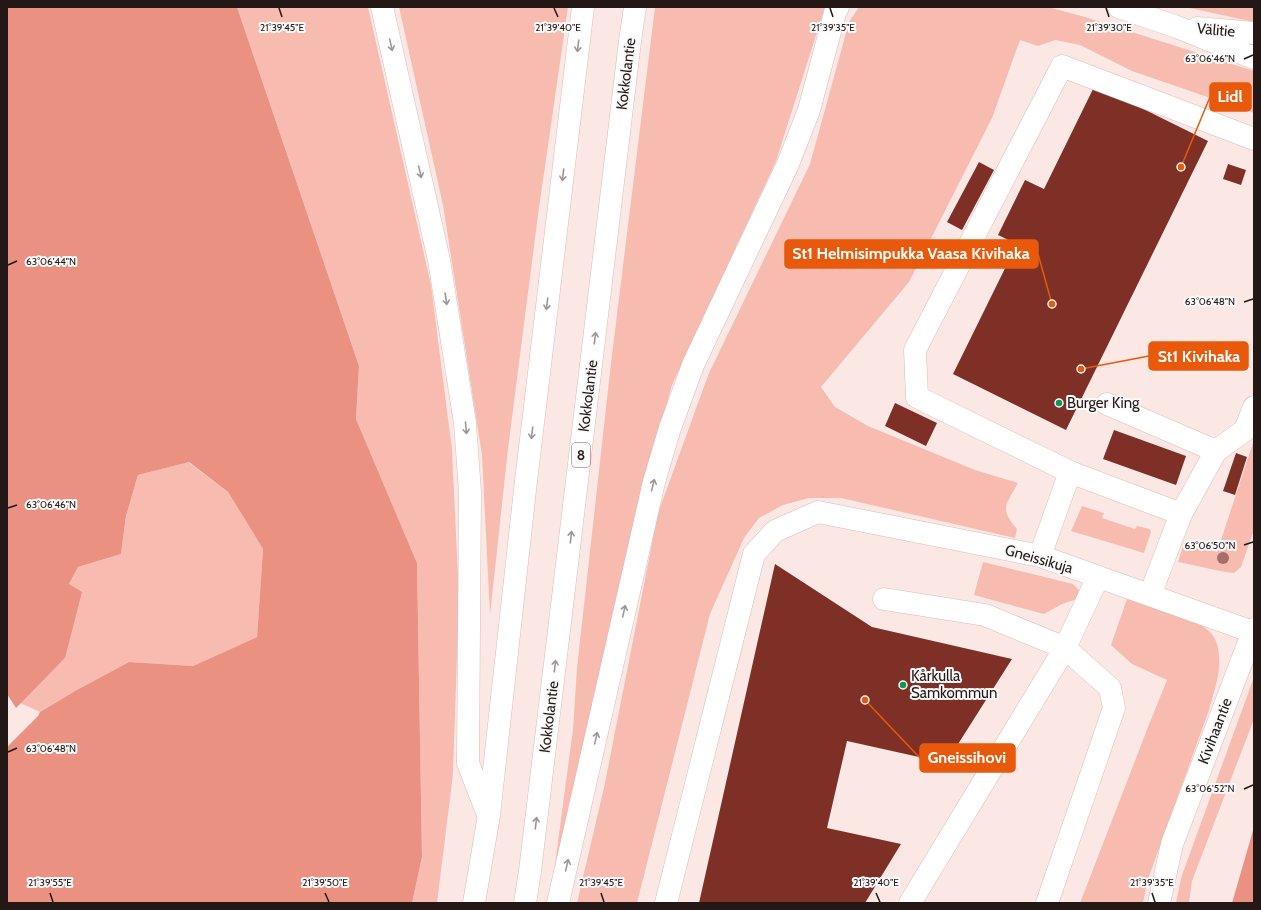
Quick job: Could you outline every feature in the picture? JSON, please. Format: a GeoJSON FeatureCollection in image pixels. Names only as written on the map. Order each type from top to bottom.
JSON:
{"type":"FeatureCollection","features":[{"type":"Feature","properties":{"kind":"main road"},"geometry":{"type":"LineString","coordinates":[[382,7],[440,260],[465,423],[470,492],[468,763],[488,815]]}},
{"type":"Feature","properties":{"kind":"main road"},"geometry":{"type":"LineString","coordinates":[[474,903],[488,815],[527,473],[583,7]]}},
{"type":"Feature","properties":{"kind":"main road","name":"Kokkolantie"},"geometry":{"type":"LineString","coordinates":[[525,903],[635,7]]}},
{"type":"Feature","properties":{"kind":"main road"},"geometry":{"type":"LineString","coordinates":[[558,903],[654,482],[670,428],[693,365],[788,164],[809,110],[835,13],[838,7]]}},
{"type":"Feature","properties":{"kind":"main road","name":"Välitie"},"geometry":{"type":"LineString","coordinates":[[1119,7],[1178,27],[1254,58]]}},
{"type":"Feature","properties":{"kind":"main road","name":"Välitie"},"geometry":{"type":"LineString","coordinates":[[1178,27],[1254,33]]}},
{"type":"Feature","properties":{"kind":"main road"},"geometry":{"type":"LineString","coordinates":[[1182,514],[1070,472],[917,397],[915,350],[1062,66],[1254,139]]}},
{"type":"Feature","properties":{"kind":"main road"},"geometry":{"type":"LineString","coordinates":[[1107,404],[1216,452]]}},
{"type":"Feature","properties":{"kind":"main road"},"geometry":{"type":"LineString","coordinates":[[1150,595],[1182,514],[1216,452],[1245,430],[1254,407]]}},
{"type":"Feature","properties":{"kind":"main road"},"geometry":{"type":"LineString","coordinates":[[1040,556],[1070,472]]}},
{"type":"Feature","properties":{"kind":"main road","name":"Gneissikuja"},"geometry":{"type":"LineString","coordinates":[[666,903],[754,554],[775,531],[818,512],[1040,556],[1253,631]]}},
{"type":"Feature","properties":{"kind":"main road"},"geometry":{"type":"LineString","coordinates":[[910,903],[1065,648],[1098,577]]}},
{"type":"Feature","properties":{"kind":"main road"},"geometry":{"type":"LineString","coordinates":[[884,600],[985,615],[1065,648],[1110,688],[1114,708],[1047,903]]}},
{"type":"Feature","properties":{"kind":"main road","name":"Kivihaantie"},"geometry":{"type":"LineString","coordinates":[[1158,903],[1172,844],[1253,631]]}},
{"type":"Feature","properties":{"kind":"shaded area"},"geometry":{"type":"Polygon","coordinates":[[[7,7],[237,7],[359,366],[356,419],[417,563],[422,857],[412,903],[7,903],[7,747],[38,716],[40,712],[129,662],[193,666],[257,637],[263,549],[228,492],[189,462],[138,475],[126,516],[121,554],[78,567],[69,584],[82,592],[65,658],[16,708],[7,694],[7,7]]]}},
{"type":"Feature","properties":{"kind":"shaded area"},"geometry":{"type":"Polygon","coordinates":[[[237,7],[368,7],[431,285],[452,450],[459,596],[453,774],[437,903],[412,903],[422,857],[417,563],[356,419],[359,366],[237,7]]]}},
{"type":"Feature","properties":{"kind":"shaded area"},"geometry":{"type":"Polygon","coordinates":[[[399,7],[568,7],[538,215],[508,449],[490,615],[482,455],[443,205],[399,7]]]}},
{"type":"Feature","properties":{"kind":"shaded area"},"geometry":{"type":"Polygon","coordinates":[[[655,7],[825,7],[776,161],[672,385],[647,474],[592,720],[554,872],[573,729],[577,668],[611,363],[655,7]]]}},
{"type":"Feature","properties":{"kind":"shaded area"},"geometry":{"type":"Polygon","coordinates":[[[859,7],[1048,7],[1085,17],[1254,71],[1254,113],[1132,71],[1080,45],[1055,40],[1038,46],[1020,40],[992,118],[909,282],[821,387],[835,407],[868,426],[975,470],[1018,483],[1006,506],[1008,516],[1017,529],[1015,538],[841,498],[809,498],[783,505],[759,518],[744,538],[710,614],[637,903],[577,903],[605,783],[658,513],[709,373],[810,164],[849,22],[859,7]]]}},
{"type":"Feature","properties":{"kind":"shaded area"},"geometry":{"type":"Polygon","coordinates":[[[1185,7],[1254,7],[1254,22],[1185,7]]]}},
{"type":"Feature","properties":{"kind":"shaded area"},"geometry":{"type":"Polygon","coordinates":[[[1254,440],[1254,530],[1241,567],[1234,573],[1178,562],[1184,543],[1217,552],[1254,440]]]}},
{"type":"Feature","properties":{"kind":"shaded area"},"geometry":{"type":"Polygon","coordinates":[[[188,462],[228,492],[263,549],[257,637],[193,666],[129,662],[40,712],[20,703],[65,658],[69,584],[78,567],[121,554],[126,516],[138,475],[188,462]]]}},
{"type":"Feature","properties":{"kind":"shaded area"},"geometry":{"type":"Polygon","coordinates":[[[1082,506],[1104,513],[1102,518],[1135,529],[1137,526],[1150,529],[1151,532],[1144,553],[1071,531],[1082,506]]]}},
{"type":"Feature","properties":{"kind":"shaded area"},"geometry":{"type":"Polygon","coordinates":[[[983,562],[1073,584],[1079,590],[1077,599],[1062,604],[1044,614],[974,595],[983,562]]]}},
{"type":"Feature","properties":{"kind":"shaded area"},"geometry":{"type":"Polygon","coordinates":[[[1127,599],[1181,615],[1209,631],[1217,643],[1219,663],[1218,676],[1209,710],[1147,882],[1143,903],[1080,903],[1167,680],[1132,664],[1111,645],[1127,599]]]}},
{"type":"Feature","properties":{"kind":"shaded area"},"geometry":{"type":"Polygon","coordinates":[[[1254,677],[1254,719],[1192,881],[1189,903],[1176,903],[1181,878],[1254,677]]]}},
{"type":"Feature","properties":{"kind":"shaded area"},"geometry":{"type":"Polygon","coordinates":[[[1254,827],[1254,903],[1232,903],[1254,827]]]}},
{"type":"Feature","properties":{"kind":"building"},"geometry":{"type":"Polygon","coordinates":[[[1095,85],[1208,141],[1066,430],[953,374],[1017,244],[998,235],[1025,180],[1044,189],[1095,85]]]}},
{"type":"Feature","properties":{"kind":"building"},"geometry":{"type":"Polygon","coordinates":[[[979,162],[994,170],[962,230],[947,222],[979,162]]]}},
{"type":"Feature","properties":{"kind":"building"},"geometry":{"type":"Polygon","coordinates":[[[1228,164],[1246,170],[1241,185],[1223,179],[1228,164]]]}},
{"type":"Feature","properties":{"kind":"building"},"geometry":{"type":"Polygon","coordinates":[[[895,403],[937,423],[926,446],[885,426],[895,403]]]}},
{"type":"Feature","properties":{"kind":"building"},"geometry":{"type":"Polygon","coordinates":[[[1114,430],[1186,456],[1176,485],[1103,459],[1114,430]]]}},
{"type":"Feature","properties":{"kind":"building"},"geometry":{"type":"Polygon","coordinates":[[[1236,453],[1247,457],[1235,495],[1223,491],[1236,453]]]}},
{"type":"Feature","properties":{"kind":"building"},"geometry":{"type":"Polygon","coordinates":[[[775,564],[872,627],[1012,659],[946,763],[847,741],[827,828],[901,844],[865,903],[699,903],[775,564]]]}},
{"type":"Feature","properties":{"kind":"place","name":"Lidl"},"geometry":{"type":"Point","coordinates":[1181,167]}},
{"type":"Feature","properties":{"kind":"place","name":"St1 Helmisimpukka Vaasa Kivihaka"},"geometry":{"type":"Point","coordinates":[1052,304]}},
{"type":"Feature","properties":{"kind":"place","name":"St1 Kivihaka"},"geometry":{"type":"Point","coordinates":[1081,369]}},
{"type":"Feature","properties":{"kind":"place","name":"Burger King"},"geometry":{"type":"Point","coordinates":[1059,403]}},
{"type":"Feature","properties":{"kind":"place","name":"Kårkulla Samkommun"},"geometry":{"type":"Point","coordinates":[903,685]}},
{"type":"Feature","properties":{"kind":"place","name":"Gneissihovi"},"geometry":{"type":"Point","coordinates":[865,700]}}]}
